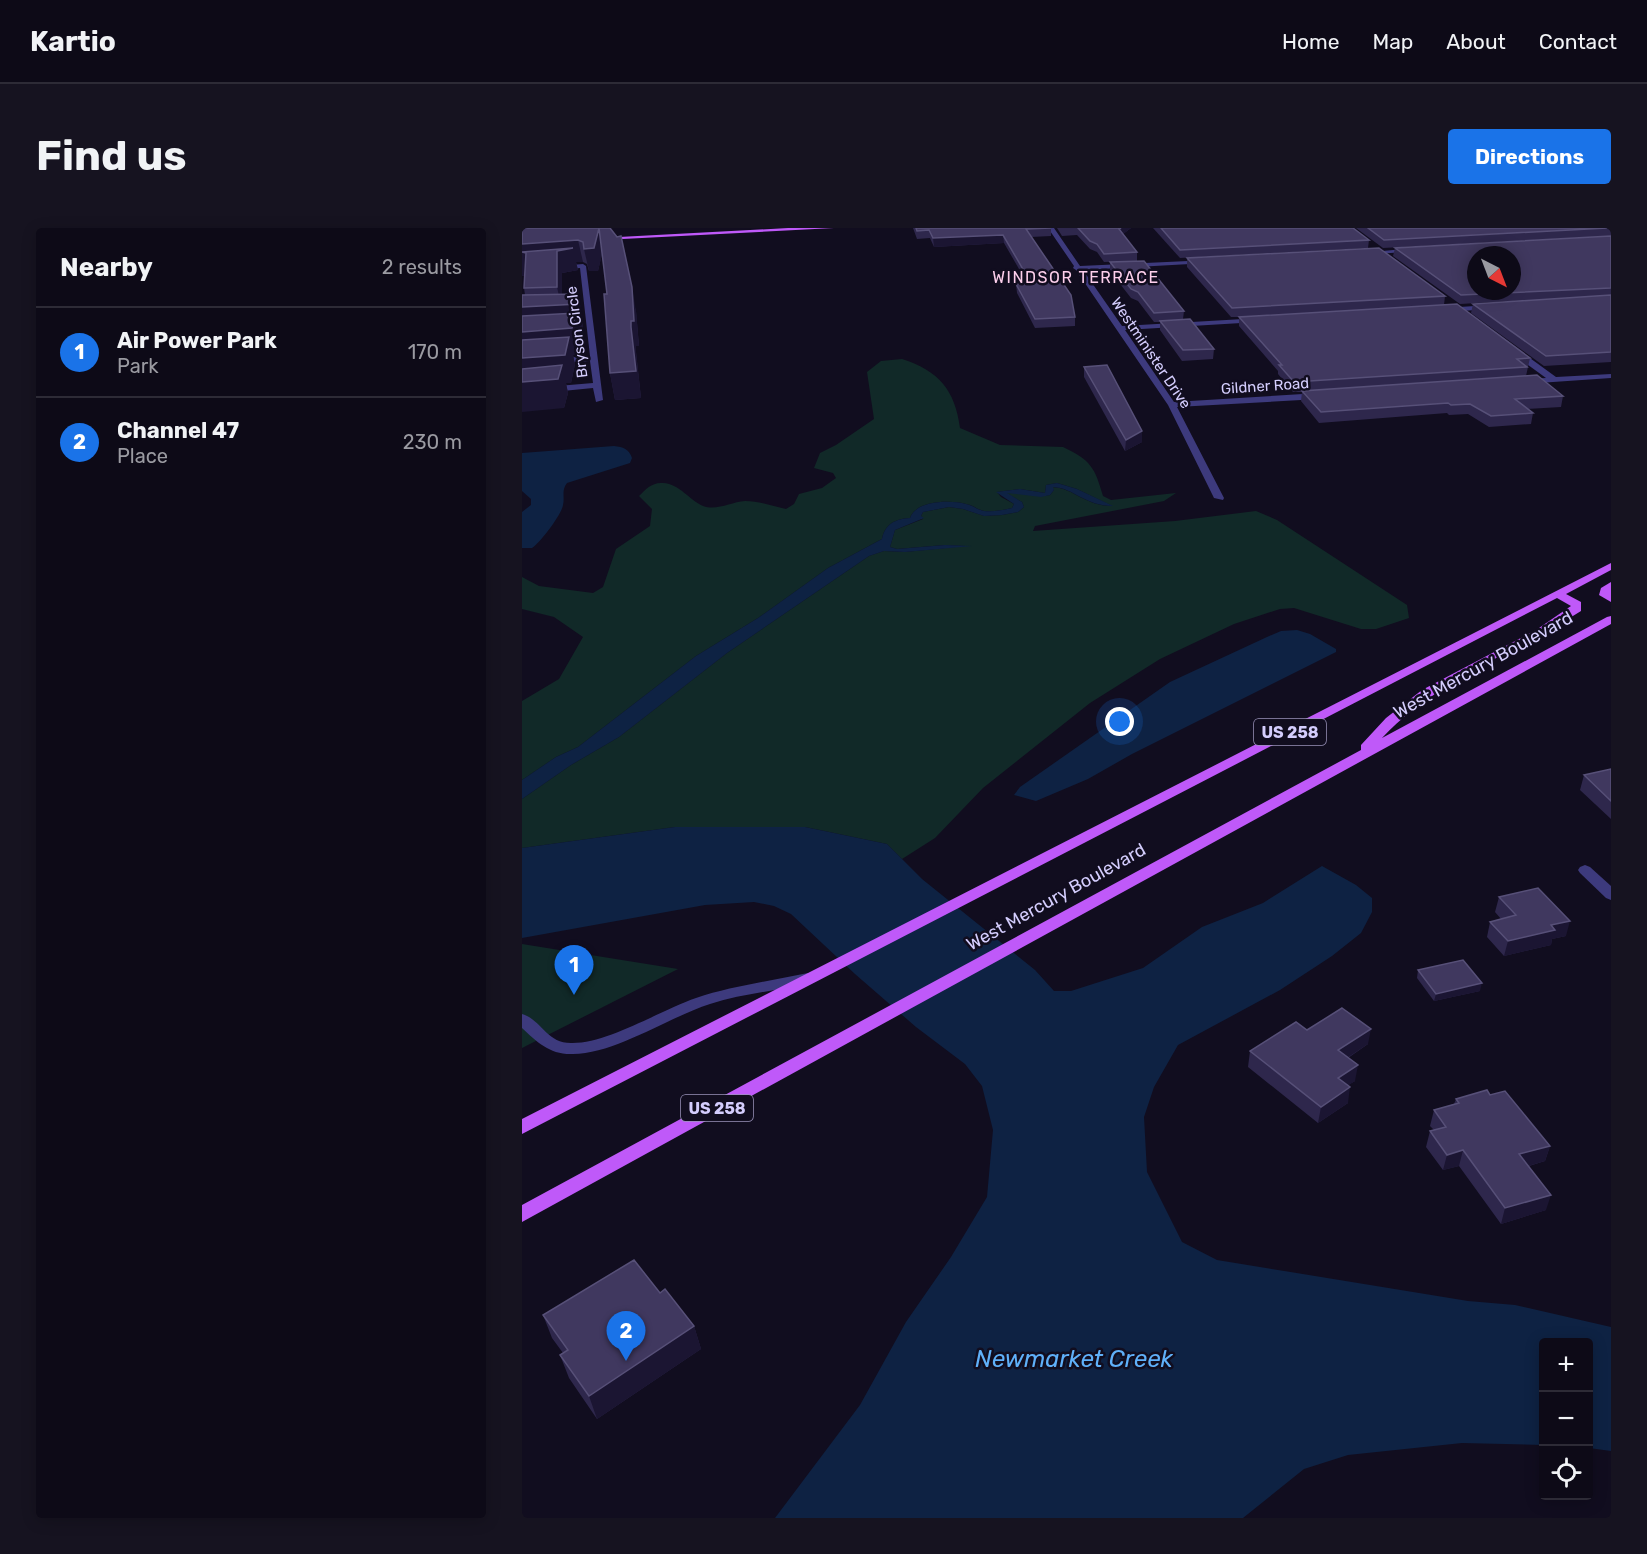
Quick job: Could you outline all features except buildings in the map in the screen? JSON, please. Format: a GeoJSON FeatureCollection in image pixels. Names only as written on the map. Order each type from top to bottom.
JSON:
{"type":"FeatureCollection","features":[{"type":"Feature","properties":{"kind":"main road"},"geometry":{"type":"LineString","coordinates":[[666,228],[596,235],[831,228]]}},
{"type":"Feature","properties":{"kind":"main road","name":"West Mercury Boulevard"},"geometry":{"type":"LineString","coordinates":[[522,1126],[1611,566]]}},
{"type":"Feature","properties":{"kind":"main road"},"geometry":{"type":"LineString","coordinates":[[1611,585],[1605,590],[1605,595],[1611,599]]}},
{"type":"Feature","properties":{"kind":"main road"},"geometry":{"type":"LineString","coordinates":[[1358,757],[1391,721],[1426,693],[1540,632],[1577,609],[1577,604],[1557,594]]}},
{"type":"Feature","properties":{"kind":"main road","name":"West Mercury Boulevard"},"geometry":{"type":"LineString","coordinates":[[522,1214],[1611,619]]}},
{"type":"Feature","properties":{"kind":"main road"},"geometry":{"type":"LineString","coordinates":[[522,1220],[546,1201]]}},
{"type":"Feature","properties":{"kind":"street","name":"Westminister Drive"},"geometry":{"type":"LineString","coordinates":[[1051,228],[1076,268],[1172,405],[1219,498]]}},
{"type":"Feature","properties":{"kind":"street"},"geometry":{"type":"LineString","coordinates":[[1372,246],[1389,259]]}},
{"type":"Feature","properties":{"kind":"street"},"geometry":{"type":"LineString","coordinates":[[1356,253],[1426,250]]}},
{"type":"Feature","properties":{"kind":"street"},"geometry":{"type":"LineString","coordinates":[[1076,268],[1216,261]]}},
{"type":"Feature","properties":{"kind":"street","name":"Bryson Circle"},"geometry":{"type":"LineString","coordinates":[[522,271],[583,266],[599,400]]}},
{"type":"Feature","properties":{"kind":"street"},"geometry":{"type":"LineString","coordinates":[[1446,302],[1465,316]]}},
{"type":"Feature","properties":{"kind":"street"},"geometry":{"type":"LineString","coordinates":[[1433,311],[1504,307]]}},
{"type":"Feature","properties":{"kind":"street"},"geometry":{"type":"LineString","coordinates":[[578,315],[589,314]]}},
{"type":"Feature","properties":{"kind":"street"},"geometry":{"type":"LineString","coordinates":[[1120,328],[1270,320]]}},
{"type":"Feature","properties":{"kind":"street"},"geometry":{"type":"LineString","coordinates":[[580,335],[591,334]]}},
{"type":"Feature","properties":{"kind":"street"},"geometry":{"type":"LineString","coordinates":[[1509,348],[1554,380]]}},
{"type":"Feature","properties":{"kind":"street"},"geometry":{"type":"LineString","coordinates":[[522,363],[594,358]]}},
{"type":"Feature","properties":{"kind":"street"},"geometry":{"type":"LineString","coordinates":[[1518,382],[1611,376]]}},
{"type":"Feature","properties":{"kind":"street","name":"Bryson Circle"},"geometry":{"type":"LineString","coordinates":[[522,392],[597,385]]}},
{"type":"Feature","properties":{"kind":"street","name":"Gildner Road"},"geometry":{"type":"LineString","coordinates":[[1172,405],[1328,395]]}},
{"type":"Feature","properties":{"kind":"street"},"geometry":{"type":"LineString","coordinates":[[1586,870],[1611,896]]}},
{"type":"Feature","properties":{"kind":"lane"},"geometry":{"type":"LineString","coordinates":[[522,1019],[538,1038],[553,1046],[573,1049],[629,1032],[693,1004],[813,976]]}},
{"type":"Feature","properties":{"kind":"green space"},"geometry":{"type":"Polygon","coordinates":[[[902,359],[926,370],[943,384],[954,403],[960,428],[1000,445],[1063,447],[1080,456],[1091,466],[1103,496],[1111,500],[1176,493],[1164,501],[1035,526],[1033,531],[1175,521],[1256,511],[1277,520],[1407,605],[1409,618],[1376,629],[1361,629],[1294,608],[1280,609],[1234,624],[1160,659],[1090,703],[983,788],[935,838],[902,859],[887,844],[805,827],[675,827],[522,848],[522,799],[571,765],[619,737],[727,653],[869,556],[884,551],[905,552],[965,546],[945,545],[897,549],[890,547],[895,530],[923,519],[921,516],[923,512],[949,507],[984,516],[1018,512],[1024,507],[1022,502],[1006,493],[1050,495],[1054,490],[1052,487],[1067,490],[1094,503],[1112,506],[1077,489],[1057,483],[1046,485],[1045,493],[1020,489],[997,492],[1014,504],[1012,508],[1002,510],[984,511],[952,502],[935,503],[919,508],[910,518],[888,526],[882,539],[828,568],[758,618],[696,656],[578,747],[556,757],[522,780],[522,701],[559,679],[583,637],[554,617],[522,609],[522,577],[539,586],[593,593],[603,587],[616,549],[650,526],[652,509],[639,496],[650,486],[656,484],[674,486],[698,503],[708,507],[745,501],[786,509],[794,504],[799,494],[822,488],[836,478],[833,473],[814,468],[820,453],[874,419],[867,372],[881,361],[902,359]]]}},
{"type":"Feature","properties":{"kind":"green space"},"geometry":{"type":"Polygon","coordinates":[[[522,944],[678,969],[522,1048],[522,944]]]}},
{"type":"Feature","properties":{"kind":"water"},"geometry":{"type":"Polygon","coordinates":[[[614,446],[623,448],[631,455],[630,463],[567,483],[564,489],[562,509],[555,521],[536,545],[532,548],[522,548],[522,512],[531,505],[531,499],[522,491],[522,453],[614,446]]]}},
{"type":"Feature","properties":{"kind":"water"},"geometry":{"type":"Polygon","coordinates":[[[1057,483],[1077,489],[1113,506],[1095,503],[1067,490],[1053,487],[1054,490],[1050,495],[1041,497],[1007,493],[1022,502],[1024,507],[1018,512],[984,516],[949,507],[923,512],[921,516],[924,518],[895,530],[890,547],[897,549],[945,545],[972,546],[905,552],[884,551],[869,556],[727,653],[619,737],[571,765],[522,799],[522,780],[556,757],[578,747],[696,656],[758,618],[828,568],[882,539],[888,526],[892,523],[910,518],[914,512],[926,505],[943,502],[960,503],[987,511],[1012,508],[1014,504],[996,492],[1020,489],[1045,493],[1046,485],[1057,483]]]}},
{"type":"Feature","properties":{"kind":"water"},"geometry":{"type":"Polygon","coordinates":[[[1297,630],[1310,634],[1336,649],[1336,652],[1132,754],[1088,779],[1036,801],[1014,795],[1020,787],[1170,682],[1281,631],[1297,630]]]}},
{"type":"Feature","properties":{"kind":"water","name":"Newmarket Creek"},"geometry":{"type":"Polygon","coordinates":[[[675,827],[805,827],[887,844],[922,879],[1035,970],[1054,991],[1071,991],[1143,968],[1202,927],[1263,903],[1322,866],[1356,885],[1372,898],[1372,912],[1361,933],[1332,956],[1280,990],[1178,1045],[1154,1087],[1144,1117],[1147,1172],[1182,1242],[1217,1260],[1468,1301],[1515,1305],[1611,1327],[1611,1451],[1593,1449],[1593,1338],[1539,1338],[1539,1445],[1462,1443],[1348,1455],[1304,1469],[1243,1518],[775,1518],[860,1405],[906,1322],[951,1257],[987,1197],[993,1130],[982,1086],[965,1064],[916,1027],[791,914],[774,906],[754,902],[705,905],[522,938],[522,848],[675,827]]]}},
{"type":"Feature","properties":{"kind":"place","name":"Air Power Park"},"geometry":{"type":"Point","coordinates":[574,995]}},
{"type":"Feature","properties":{"kind":"place","name":"Channel 47"},"geometry":{"type":"Point","coordinates":[626,1361]}},
{"type":"Feature","properties":{"kind":"district","name":"WINDSOR TERRACE"},"geometry":{"type":"Point","coordinates":[1076,277]}}]}
